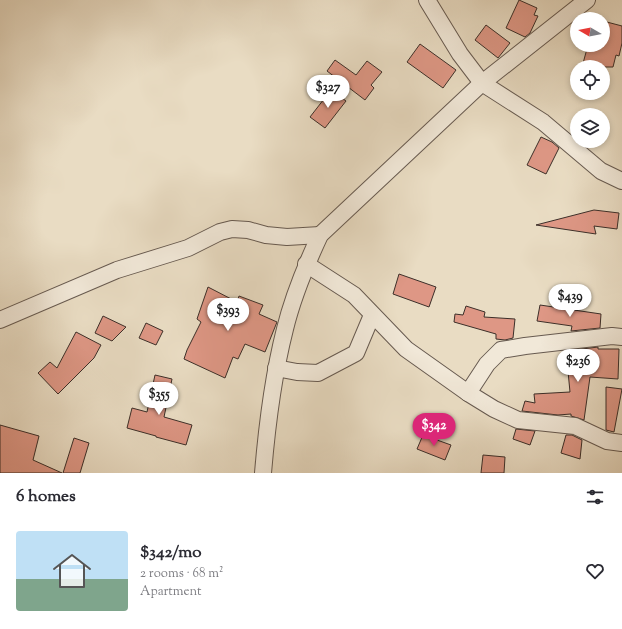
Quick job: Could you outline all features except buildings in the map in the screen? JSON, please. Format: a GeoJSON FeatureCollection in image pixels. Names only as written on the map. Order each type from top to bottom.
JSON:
{"type":"FeatureCollection","features":[{"type":"Feature","properties":{"kind":"street"},"geometry":{"type":"LineString","coordinates":[[427,0],[460,54],[482,83],[543,122],[601,170],[622,181]]}},
{"type":"Feature","properties":{"kind":"street"},"geometry":{"type":"LineString","coordinates":[[263,473],[276,368],[285,327],[306,264],[320,235],[482,83],[586,0]]}},
{"type":"Feature","properties":{"kind":"street"},"geometry":{"type":"LineString","coordinates":[[0,320],[117,270],[188,248],[220,232],[232,229],[248,230],[266,235],[287,237],[320,235]]}},
{"type":"Feature","properties":{"kind":"street"},"geometry":{"type":"LineString","coordinates":[[306,264],[354,295],[406,349],[468,393],[494,409],[518,420],[576,426],[607,442],[622,443]]}},
{"type":"Feature","properties":{"kind":"street"},"geometry":{"type":"LineString","coordinates":[[276,368],[297,372],[318,373],[356,353],[372,315]]}},
{"type":"Feature","properties":{"kind":"street"},"geometry":{"type":"LineString","coordinates":[[468,393],[487,364],[501,350],[622,336]]}}]}
